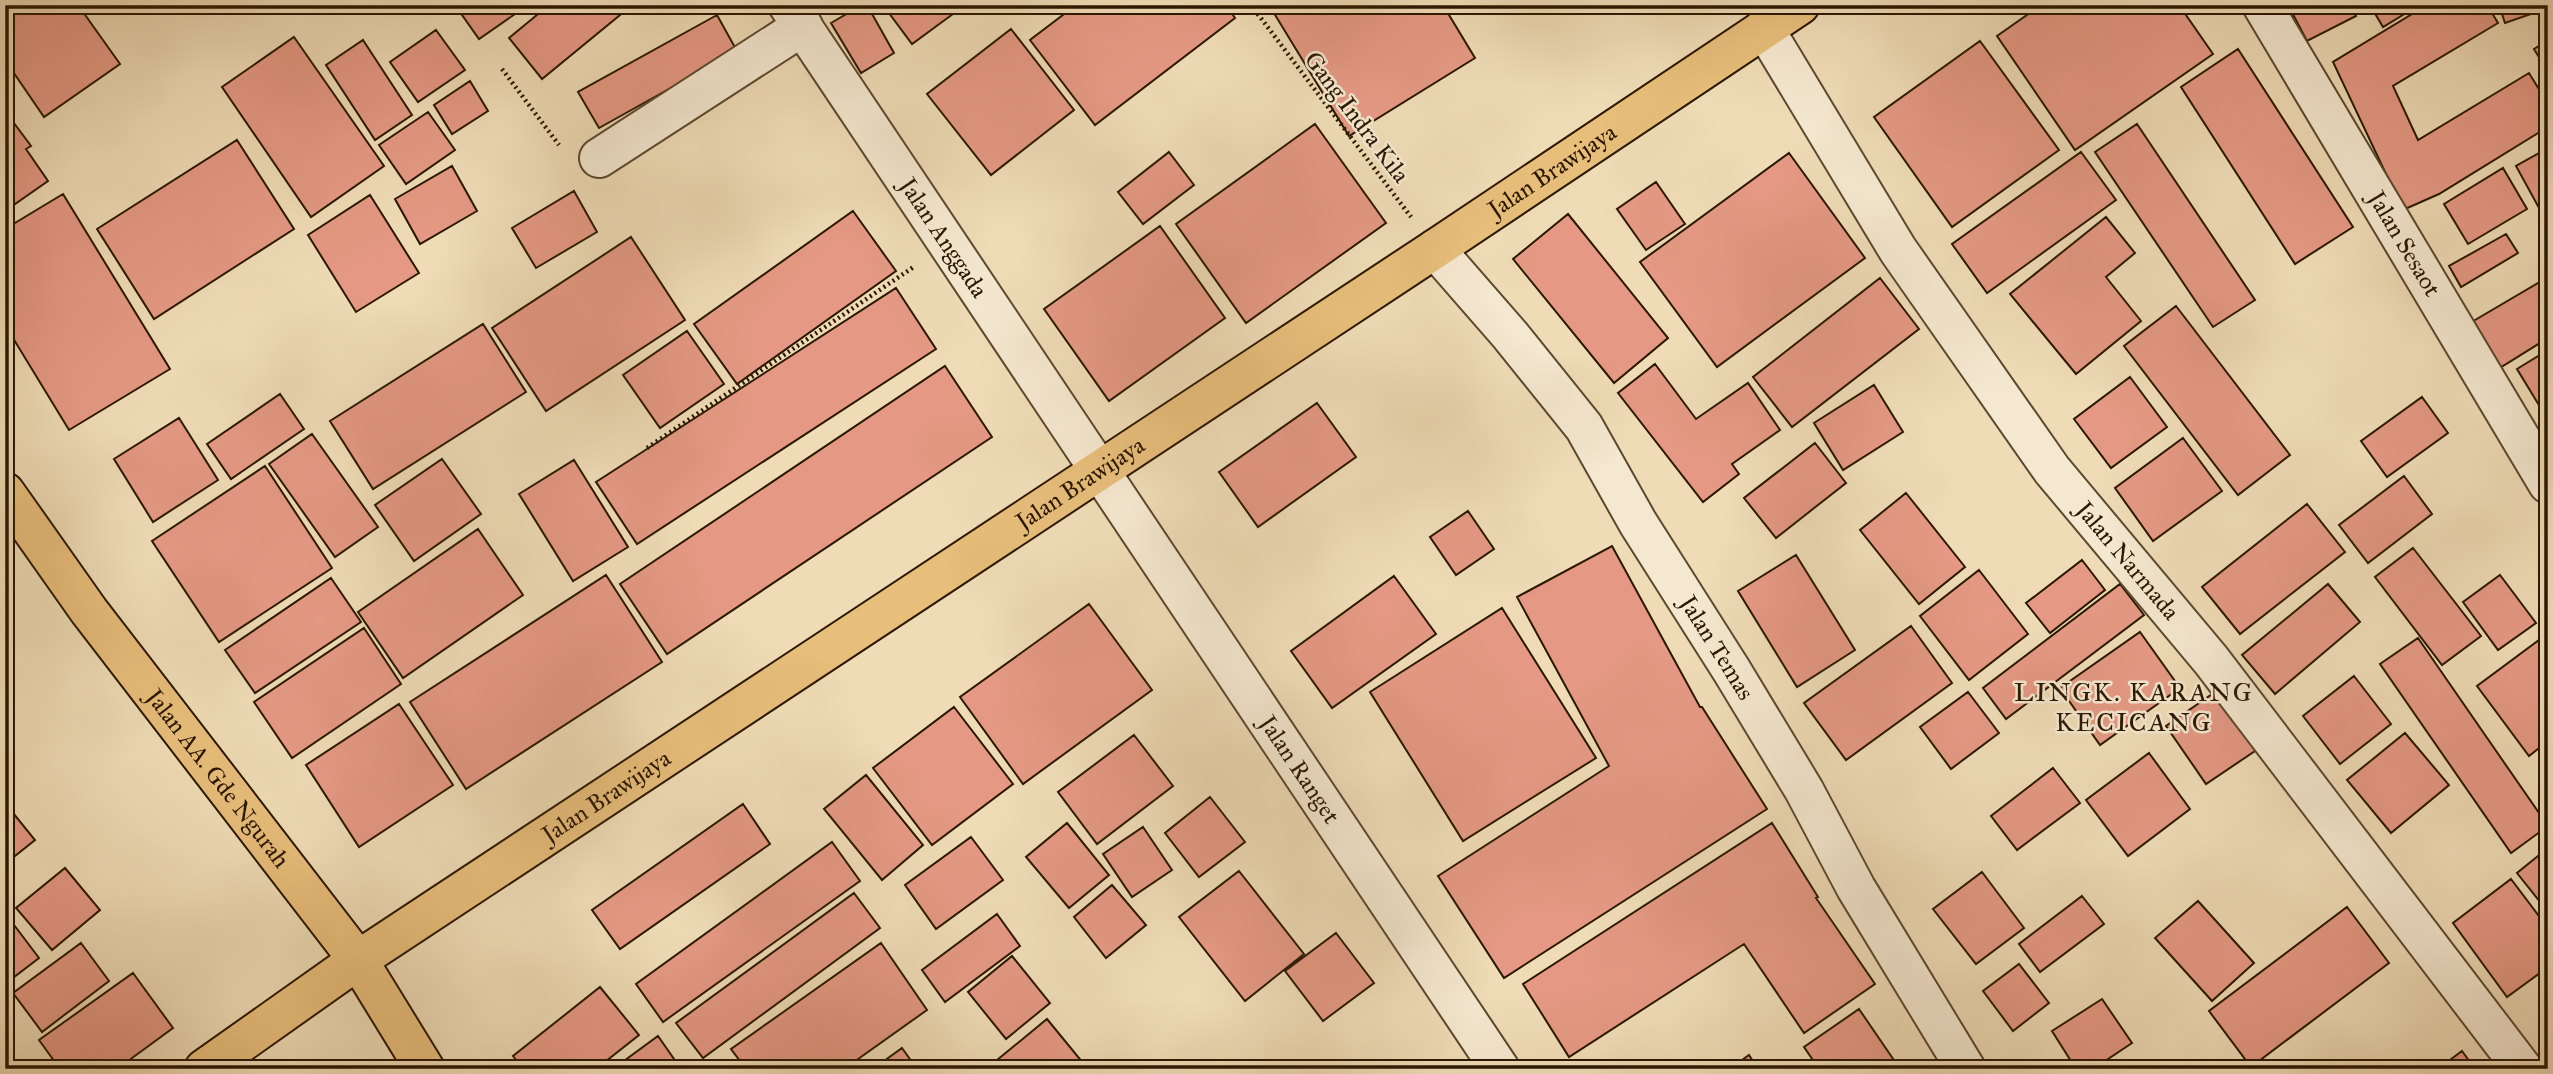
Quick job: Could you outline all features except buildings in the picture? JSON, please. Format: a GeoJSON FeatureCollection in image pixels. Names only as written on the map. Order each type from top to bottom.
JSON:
{"type":"FeatureCollection","features":[{"type":"Feature","properties":{"kind":"main road","name":"Jalan Brawijaya"},"geometry":{"type":"LineString","coordinates":[[204,1069],[358,961],[1435,249],[1787,12]]}},
{"type":"Feature","properties":{"kind":"main road","name":"Jalan AA. Gde Ngurah"},"geometry":{"type":"LineString","coordinates":[[5,492],[89,611],[358,961],[425,1069]]}},
{"type":"Feature","properties":{"kind":"street","name":"Jalan Sesaot"},"geometry":{"type":"LineString","coordinates":[[2262,5],[2548,484]]}},
{"type":"Feature","properties":{"kind":"street","name":"Jalan Narmada"},"geometry":{"type":"LineString","coordinates":[[1787,12],[1898,250],[2052,470],[2211,660],[2523,1069]]}},
{"type":"Feature","properties":{"kind":"street"},"geometry":{"type":"LineString","coordinates":[[599,158],[796,16]]}},
{"type":"Feature","properties":{"kind":"street","name":"Jalan Anggada"},"geometry":{"type":"LineString","coordinates":[[796,16],[1101,470]]}},
{"type":"Feature","properties":{"kind":"street","name":"Jalan Temas"},"geometry":{"type":"LineString","coordinates":[[1435,249],[1510,335],[1584,427],[1637,523],[1804,790],[1856,888],[1966,1069]]}},
{"type":"Feature","properties":{"kind":"street","name":"Jalan Ranget"},"geometry":{"type":"LineString","coordinates":[[1101,470],[1500,1069]]}},
{"type":"Feature","properties":{"kind":"path","name":"Gang Indra Kila"},"geometry":{"type":"LineString","coordinates":[[1251,5],[1435,249]]}},
{"type":"Feature","properties":{"kind":"path"},"geometry":{"type":"LineString","coordinates":[[502,69],[565,152],[574,160],[582,162],[599,158]]}},
{"type":"Feature","properties":{"kind":"path"},"geometry":{"type":"LineString","coordinates":[[647,448],[947,244]]}},
{"type":"Feature","properties":{"kind":"district","name":"LINGK. KARANG KECICANG"},"geometry":{"type":"Point","coordinates":[2134,707]}}]}
